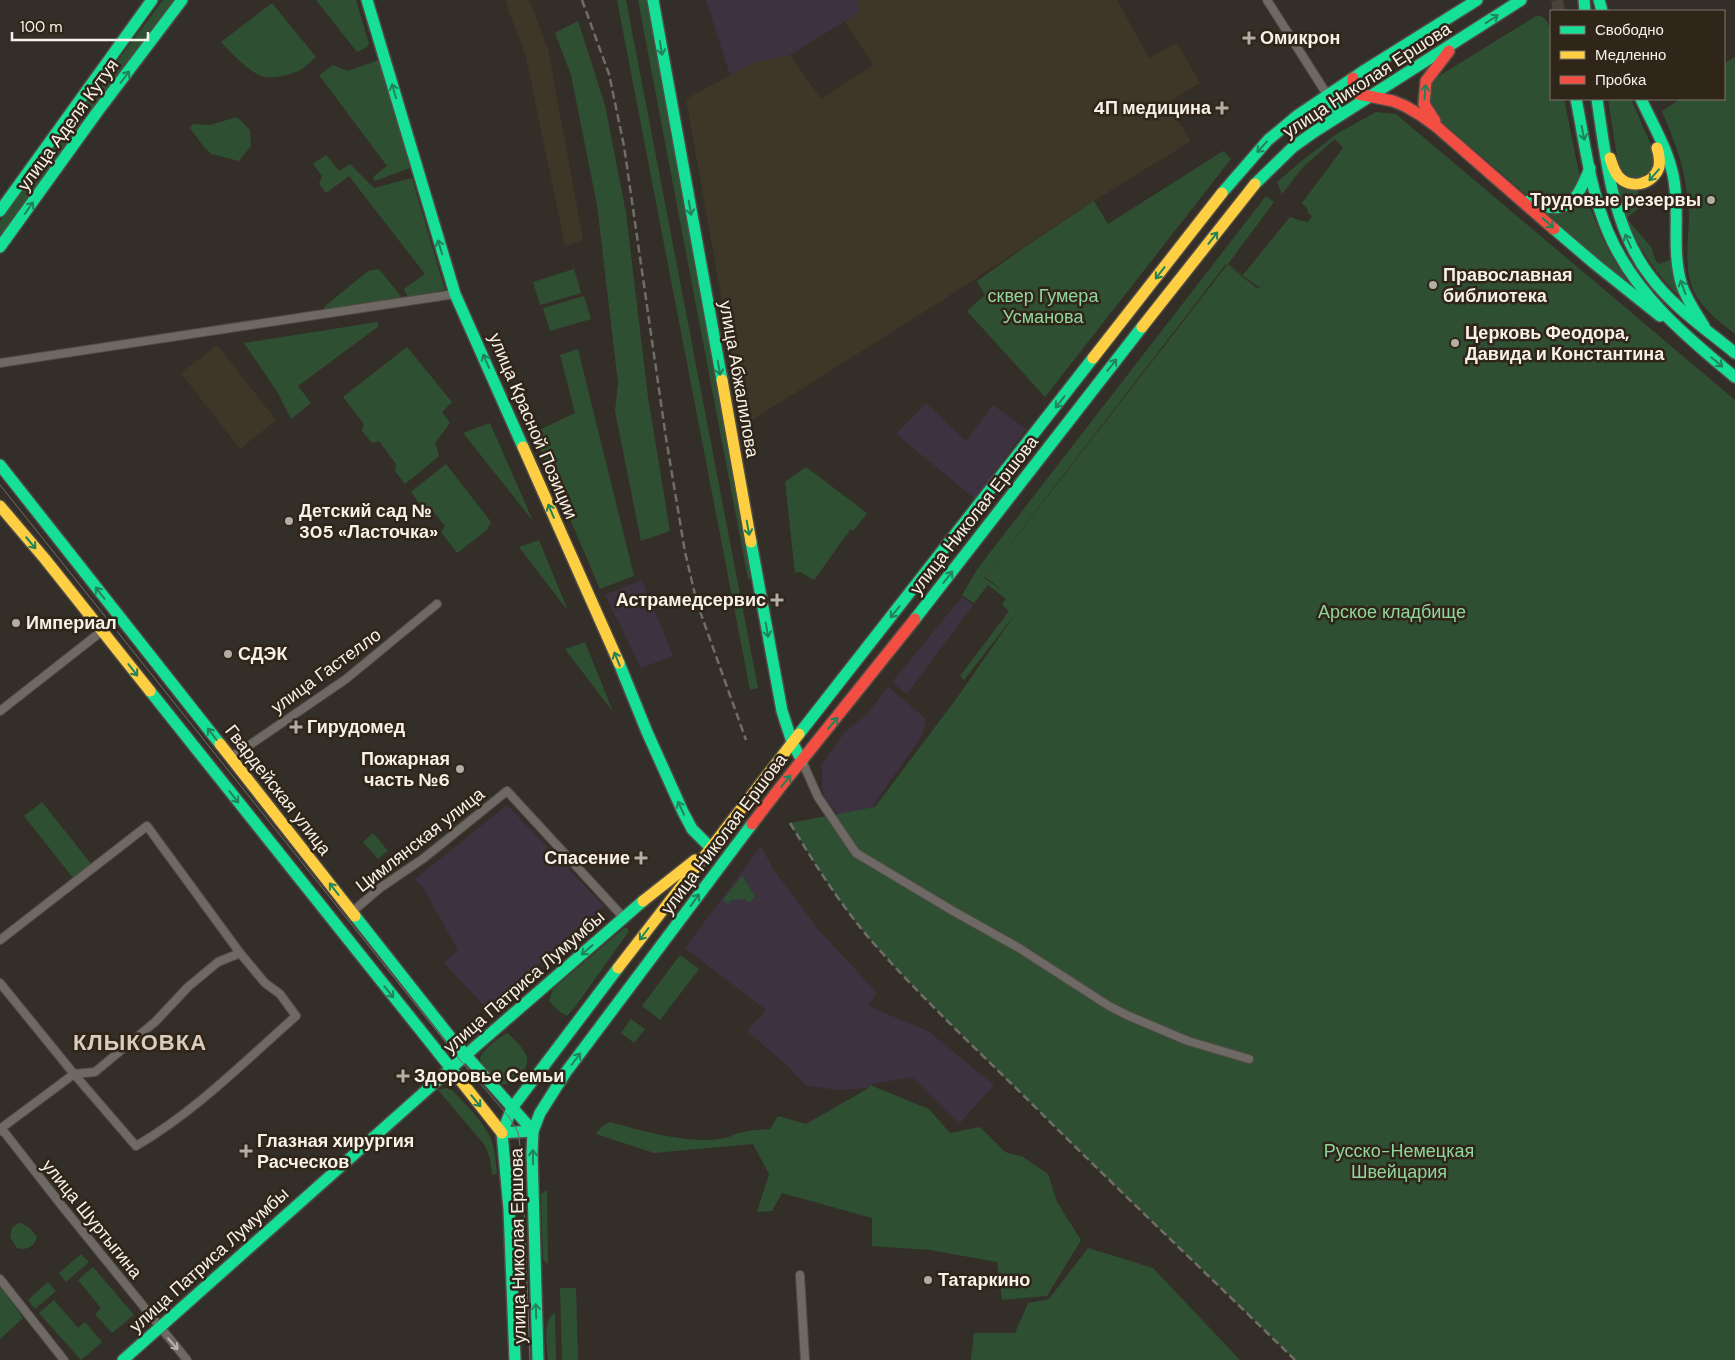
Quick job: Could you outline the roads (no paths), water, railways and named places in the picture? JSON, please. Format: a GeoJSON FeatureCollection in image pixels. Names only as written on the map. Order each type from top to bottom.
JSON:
{"type":"FeatureCollection","features":[{"type":"Feature","properties":{"kind":"main road","name":"улица Аделя Кутуя"},"geometry":{"type":"LineString","coordinates":[[0,211],[152,0]]}},
{"type":"Feature","properties":{"kind":"main road","name":"улица Аделя Кутуя"},"geometry":{"type":"LineString","coordinates":[[0,247],[182,0]]}},
{"type":"Feature","properties":{"kind":"main road","name":"улица Красной Позиции"},"geometry":{"type":"LineString","coordinates":[[367,0],[455,294],[554,520],[612,646],[682,812],[707,850]]}},
{"type":"Feature","properties":{"kind":"main road","name":"улица Абжалилова"},"geometry":{"type":"LineString","coordinates":[[653,0],[780,702],[792,742],[802,761]]}},
{"type":"Feature","properties":{"kind":"main road","name":"улица Николая Ершова"},"geometry":{"type":"LineString","coordinates":[[515,1360],[508,1210],[502,1133],[512,1108],[707,850],[1235,177],[1268,140],[1298,116],[1353,78],[1477,0]]}},
{"type":"Feature","properties":{"kind":"main road","name":"улица Николая Ершова"},"geometry":{"type":"LineString","coordinates":[[538,1360],[533,1131],[540,1113],[566,1072],[734,847],[891,651],[1113,364],[1257,182],[1293,147],[1521,0]]}},
{"type":"Feature","properties":{"kind":"main road"},"geometry":{"type":"LineString","coordinates":[[1463,38],[1445,55],[1426,81],[1424,104],[1432,118],[1524,198],[1540,207],[1557,209],[1571,202],[1582,190],[1590,168]]}},
{"type":"Feature","properties":{"kind":"main road"},"geometry":{"type":"LineString","coordinates":[[1353,78],[1353,87],[1358,94],[1368,98],[1380,98],[1403,105],[1417,112],[1438,128],[1595,264],[1735,377]]}},
{"type":"Feature","properties":{"kind":"main road"},"geometry":{"type":"LineString","coordinates":[[1328,96],[1340,115]]}},
{"type":"Feature","properties":{"kind":"main road"},"geometry":{"type":"LineString","coordinates":[[1576,100],[1590,168],[1608,233],[1625,266],[1651,301],[1698,346]]}},
{"type":"Feature","properties":{"kind":"main road"},"geometry":{"type":"LineString","coordinates":[[1597,100],[1615,198],[1623,230],[1631,249],[1646,272],[1664,293],[1735,353]]}},
{"type":"Feature","properties":{"kind":"main road"},"geometry":{"type":"LineString","coordinates":[[1602,131],[1615,172],[1620,178],[1628,183],[1636,184],[1651,180],[1661,165],[1660,155],[1635,100]]}},
{"type":"Feature","properties":{"kind":"main road"},"geometry":{"type":"LineString","coordinates":[[1641,100],[1670,161],[1674,177],[1677,198],[1680,279],[1689,303],[1706,330]]}},
{"type":"Feature","properties":{"kind":"main road"},"geometry":{"type":"LineString","coordinates":[[75,108],[92,120]]}},
{"type":"Feature","properties":{"kind":"main road","name":"Гвардейская улица"},"geometry":{"type":"LineString","coordinates":[[0,465],[465,1056],[533,1131]]}},
{"type":"Feature","properties":{"kind":"main road"},"geometry":{"type":"LineString","coordinates":[[0,506],[502,1133]]}},
{"type":"Feature","properties":{"kind":"main road","name":"улица Патриса Лумумбы"},"geometry":{"type":"LineString","coordinates":[[123,1360],[465,1056],[662,885],[707,850]]}},
{"type":"Feature","properties":{"kind":"main road","name":"улица Николая Ершова"},"geometry":{"type":"LineString","coordinates":[[502,1133],[533,1131]]}},
{"type":"Feature","properties":{"kind":"main road"},"geometry":{"type":"LineString","coordinates":[[514,1322],[519,1360]]}},
{"type":"Feature","properties":{"kind":"street"},"geometry":{"type":"LineString","coordinates":[[1267,0],[1328,96]]}},
{"type":"Feature","properties":{"kind":"street"},"geometry":{"type":"LineString","coordinates":[[0,363],[127,342],[455,294]]}},
{"type":"Feature","properties":{"kind":"street","name":"улица Гастелло"},"geometry":{"type":"LineString","coordinates":[[229,756],[238,753],[346,679],[437,604]]}},
{"type":"Feature","properties":{"kind":"street"},"geometry":{"type":"LineString","coordinates":[[0,711],[102,631]]}},
{"type":"Feature","properties":{"kind":"street"},"geometry":{"type":"LineString","coordinates":[[802,761],[818,797],[856,853],[952,911],[1019,948],[1129,1016],[1188,1041],[1249,1059]]}},
{"type":"Feature","properties":{"kind":"street","name":"Цимлянская улица"},"geometry":{"type":"LineString","coordinates":[[352,912],[380,888],[424,858],[507,792],[624,918]]}},
{"type":"Feature","properties":{"kind":"street"},"geometry":{"type":"LineString","coordinates":[[0,940],[147,826],[240,953],[265,983],[280,994],[296,1016],[193,1106],[164,1129],[136,1146],[74,1074],[0,982]]}},
{"type":"Feature","properties":{"kind":"street"},"geometry":{"type":"LineString","coordinates":[[0,1130],[74,1074],[95,1072],[154,1022],[188,987],[218,962],[240,953]]}},
{"type":"Feature","properties":{"kind":"street","name":"улица Шуртыгина"},"geometry":{"type":"LineString","coordinates":[[0,1130],[5,1133],[187,1360]]}},
{"type":"Feature","properties":{"kind":"street"},"geometry":{"type":"LineString","coordinates":[[800,1275],[805,1360]]}},
{"type":"Feature","properties":{"kind":"street"},"geometry":{"type":"LineString","coordinates":[[0,1279],[64,1360]]}},
{"type":"Feature","properties":{"kind":"tunnel"},"geometry":{"type":"LineString","coordinates":[[1557,0],[1559,10]]}},
{"type":"Feature","properties":{"kind":"tram line"},"geometry":{"type":"LineString","coordinates":[[0,485],[460,1060],[509,1117],[518,1132],[522,1159],[530,1360]]}},
{"type":"Feature","properties":{"kind":"railway"},"geometry":{"type":"LineString","coordinates":[[582,0],[609,74],[624,146],[666,438],[685,552],[697,603],[746,740]]}},
{"type":"Feature","properties":{"kind":"railway"},"geometry":{"type":"LineString","coordinates":[[790,823],[852,917],[911,984],[1295,1360]]}},
{"type":"Feature","properties":{"kind":"place","name":"Омикрон"},"geometry":{"type":"Point","coordinates":[1249,38]}},
{"type":"Feature","properties":{"kind":"place","name":"4П медицина"},"geometry":{"type":"Point","coordinates":[1222,108]}},
{"type":"Feature","properties":{"kind":"place","name":"Трудовые резервы"},"geometry":{"type":"Point","coordinates":[1711,200]}},
{"type":"Feature","properties":{"kind":"place","name":"Православная библиотека"},"geometry":{"type":"Point","coordinates":[1433,285]}},
{"type":"Feature","properties":{"kind":"place","name":"Церковь Феодора, Давида и Константина"},"geometry":{"type":"Point","coordinates":[1455,343]}},
{"type":"Feature","properties":{"kind":"place","name":"Детский сад № 305 «Ласточка»"},"geometry":{"type":"Point","coordinates":[289,521]}},
{"type":"Feature","properties":{"kind":"place","name":"Астрамедсервис"},"geometry":{"type":"Point","coordinates":[777,600]}},
{"type":"Feature","properties":{"kind":"place","name":"Империал"},"geometry":{"type":"Point","coordinates":[16,623]}},
{"type":"Feature","properties":{"kind":"place","name":"СДЭК"},"geometry":{"type":"Point","coordinates":[228,654]}},
{"type":"Feature","properties":{"kind":"place","name":"Гирудомед"},"geometry":{"type":"Point","coordinates":[296,727]}},
{"type":"Feature","properties":{"kind":"place","name":"Пожарная часть №6"},"geometry":{"type":"Point","coordinates":[460,769]}},
{"type":"Feature","properties":{"kind":"place","name":"Спасение"},"geometry":{"type":"Point","coordinates":[641,858]}},
{"type":"Feature","properties":{"kind":"place","name":"Здоровье Семьи"},"geometry":{"type":"Point","coordinates":[403,1076]}},
{"type":"Feature","properties":{"kind":"place","name":"Глазная хирургия Расческов"},"geometry":{"type":"Point","coordinates":[246,1151]}},
{"type":"Feature","properties":{"kind":"place","name":"Татаркино"},"geometry":{"type":"Point","coordinates":[928,1280]}},
{"type":"Feature","properties":{"kind":"district","name":"КЛЫКОВКА"},"geometry":{"type":"Point","coordinates":[140,1042]}},
{"type":"Feature","properties":{"kind":"park label","name":"сквер Гумера Усманова"},"geometry":{"type":"Point","coordinates":[1043,306]}},
{"type":"Feature","properties":{"kind":"park label","name":"Арское кладбище"},"geometry":{"type":"Point","coordinates":[1392,612]}},
{"type":"Feature","properties":{"kind":"park label","name":"Русско-Немецкая Швейцария"},"geometry":{"type":"Point","coordinates":[1399,1161]}}]}
